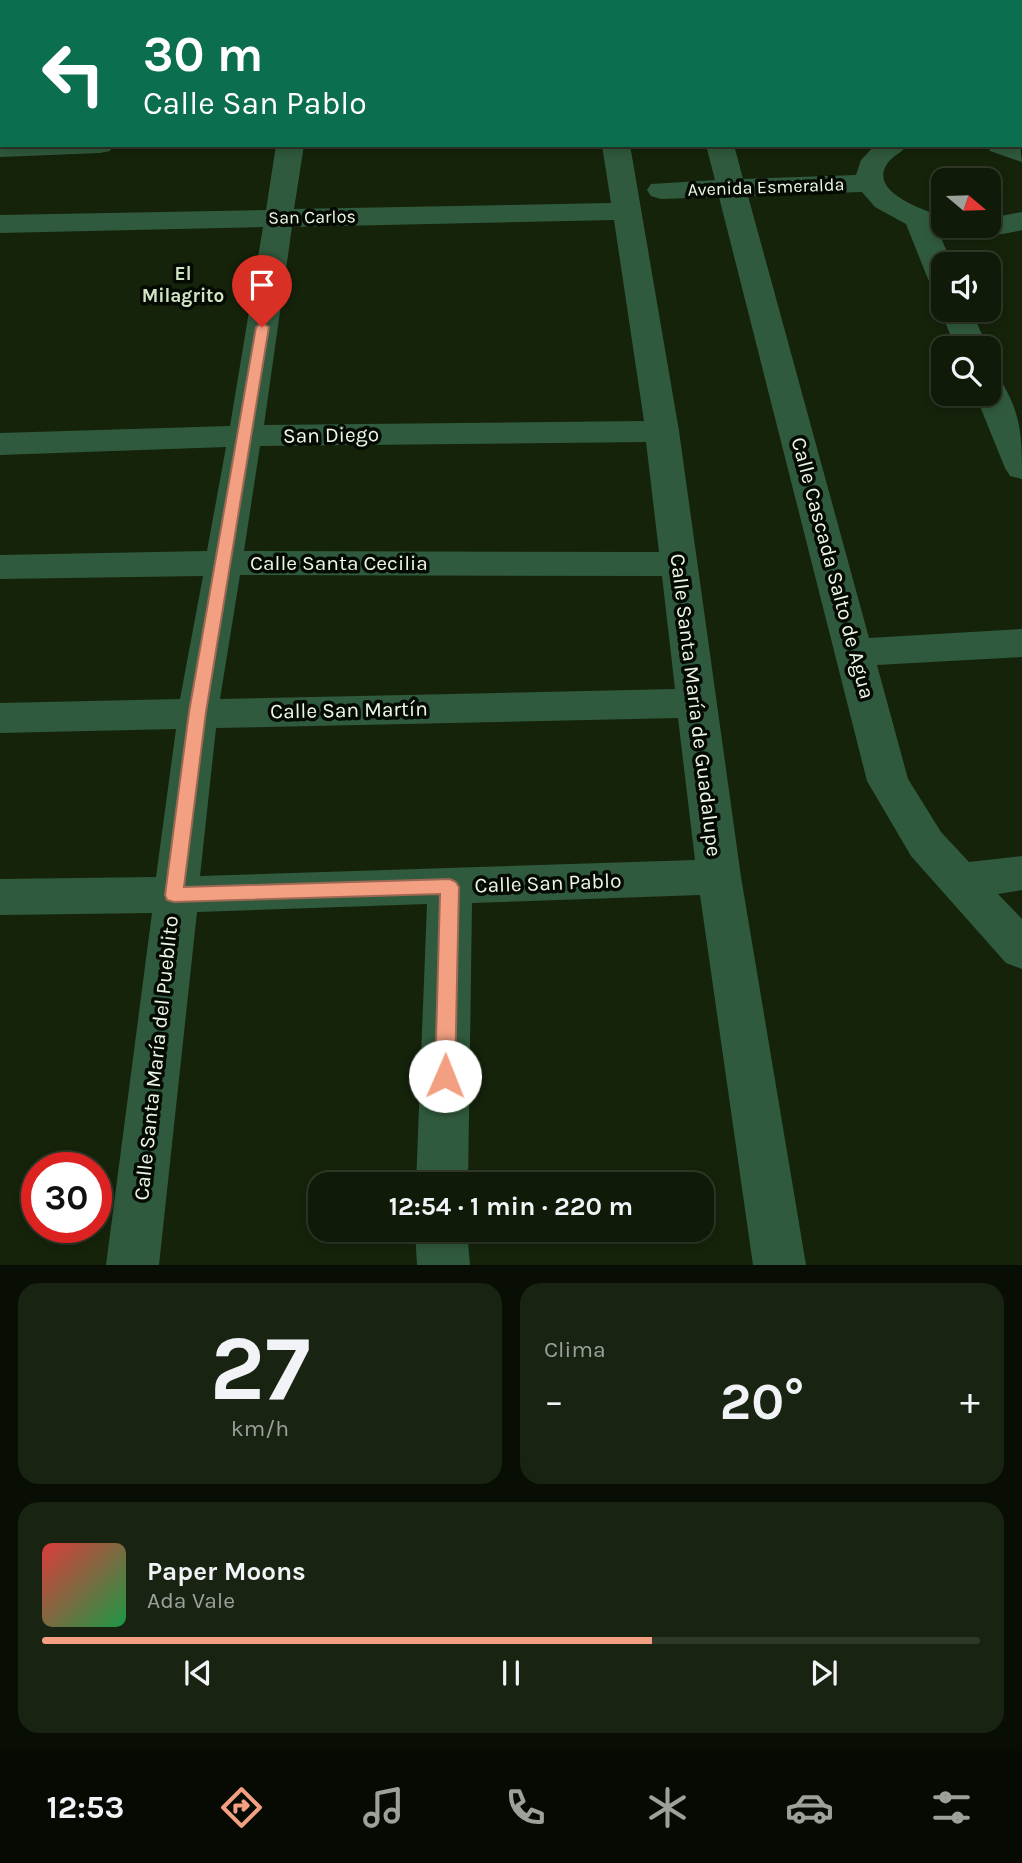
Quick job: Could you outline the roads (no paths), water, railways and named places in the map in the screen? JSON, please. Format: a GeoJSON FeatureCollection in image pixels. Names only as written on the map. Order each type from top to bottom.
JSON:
{"type":"FeatureCollection","features":[{"type":"Feature","properties":{"kind":"street"},"geometry":{"type":"LineString","coordinates":[[0,149],[50,147]]}},
{"type":"Feature","properties":{"kind":"street","name":"Calle Santa María del Pueblito"},"geometry":{"type":"LineString","coordinates":[[132,1265],[174,895],[198,712],[246,436],[290,147]]}},
{"type":"Feature","properties":{"kind":"street","name":"Calle Santa María de Guadalupe"},"geometry":{"type":"LineString","coordinates":[[616,147],[662,431],[719,877],[780,1265]]}},
{"type":"Feature","properties":{"kind":"street","name":"Calle Cascada Salto de Agua"},"geometry":{"type":"LineString","coordinates":[[720,147],[888,781],[926,844],[1022,950]]}},
{"type":"Feature","properties":{"kind":"street"},"geometry":{"type":"LineString","coordinates":[[890,147],[876,156],[869,169],[871,184],[880,197],[896,209],[931,221]]}},
{"type":"Feature","properties":{"kind":"street"},"geometry":{"type":"LineString","coordinates":[[1005,147],[1022,154]]}},
{"type":"Feature","properties":{"kind":"street","name":"Avenida Esmeralda"},"geometry":{"type":"LineString","coordinates":[[661,190],[871,184]]}},
{"type":"Feature","properties":{"kind":"street","name":"San Carlos"},"geometry":{"type":"LineString","coordinates":[[0,224],[625,211]]}},
{"type":"Feature","properties":{"kind":"street"},"geometry":{"type":"LineString","coordinates":[[1001,226],[1022,221]]}},
{"type":"Feature","properties":{"kind":"street"},"geometry":{"type":"LineString","coordinates":[[996,406],[1022,468]]}},
{"type":"Feature","properties":{"kind":"street","name":"San Diego"},"geometry":{"type":"LineString","coordinates":[[0,444],[246,436],[662,431]]}},
{"type":"Feature","properties":{"kind":"street","name":"Calle Santa Cecilia"},"geometry":{"type":"LineString","coordinates":[[0,567],[222,563],[678,564]]}},
{"type":"Feature","properties":{"kind":"street"},"geometry":{"type":"LineString","coordinates":[[856,652],[1022,643]]}},
{"type":"Feature","properties":{"kind":"street","name":"Calle San Martín"},"geometry":{"type":"LineString","coordinates":[[0,718],[697,703]]}},
{"type":"Feature","properties":{"kind":"street"},"geometry":{"type":"LineString","coordinates":[[961,881],[1022,873]]}},
{"type":"Feature","properties":{"kind":"street","name":"Calle San Pablo"},"geometry":{"type":"LineString","coordinates":[[0,897],[174,895],[719,877]]}},
{"type":"Feature","properties":{"kind":"street"},"geometry":{"type":"LineString","coordinates":[[442,1172],[450,887]]}},
{"type":"Feature","properties":{"kind":"street"},"geometry":{"type":"LineString","coordinates":[[442,1242],[444,1265]]}},
{"type":"Feature","properties":{"kind":"district","name":"El Milagrito"},"geometry":{"type":"Point","coordinates":[183,284]}}]}
